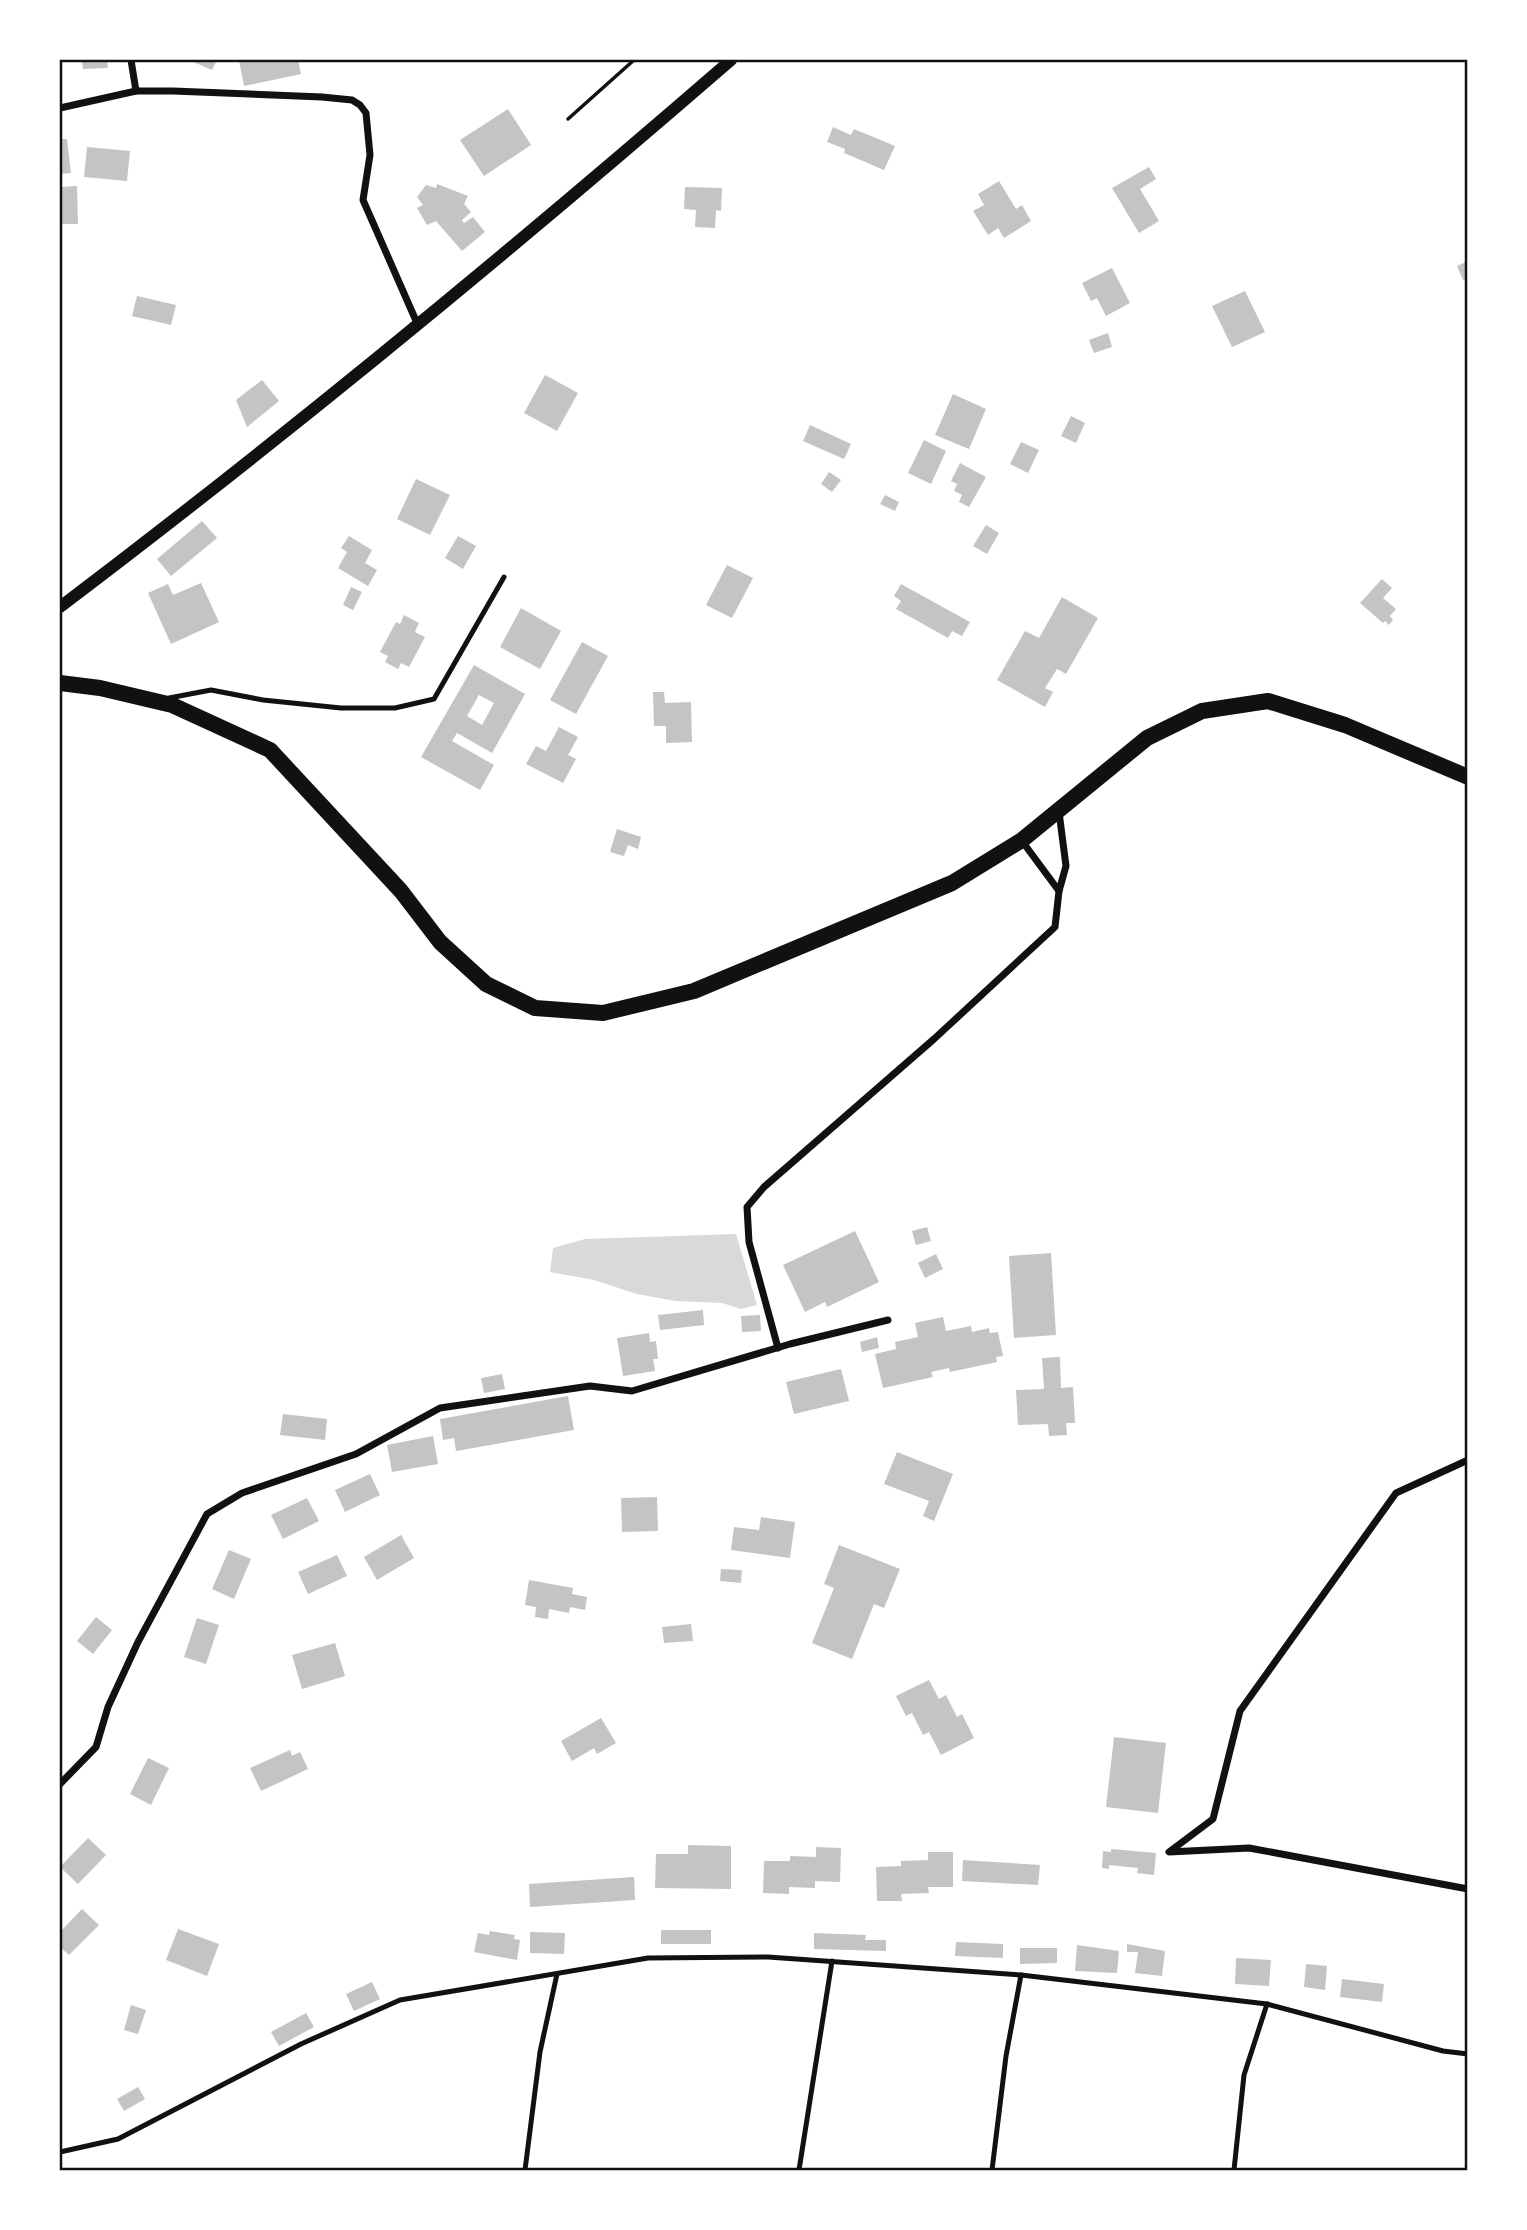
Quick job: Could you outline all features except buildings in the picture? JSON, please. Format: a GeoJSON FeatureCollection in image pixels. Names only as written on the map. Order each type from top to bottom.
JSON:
{"type":"FeatureCollection","features":[{"type":"Feature","properties":{"kind":"main road"},"geometry":{"type":"LineString","coordinates":[[60,683],[100,688],[172,705],[270,750],[401,891],[440,942],[486,984],[535,1008],[603,1013],[694,991],[952,883],[1022,840],[1147,738],[1202,711],[1268,701],[1345,725],[1468,777]]}},
{"type":"Feature","properties":{"kind":"street"},"geometry":{"type":"LineString","coordinates":[[131,60],[136,91]]}},
{"type":"Feature","properties":{"kind":"street"},"geometry":{"type":"LineString","coordinates":[[60,607],[246,463],[581,190],[731,60]]}},
{"type":"Feature","properties":{"kind":"street"},"geometry":{"type":"LineString","coordinates":[[60,108],[136,91],[352,100],[366,113],[370,155],[363,200],[417,323]]}},
{"type":"Feature","properties":{"kind":"street"},"geometry":{"type":"LineString","coordinates":[[778,1348],[749,1242],[747,1208],[764,1187],[934,1039],[1055,927],[1059,891],[1066,866],[1059,811]]}},
{"type":"Feature","properties":{"kind":"street"},"geometry":{"type":"LineString","coordinates":[[1022,840],[1059,891]]}},
{"type":"Feature","properties":{"kind":"street"},"geometry":{"type":"LineString","coordinates":[[60,1784],[96,1747],[108,1707],[138,1642],[207,1514],[242,1493],[356,1454],[440,1408],[590,1387],[632,1391],[778,1348],[888,1320]]}},
{"type":"Feature","properties":{"kind":"street"},"geometry":{"type":"LineString","coordinates":[[1468,1460],[1395,1493],[1240,1711],[1213,1819],[1169,1852],[1249,1848],[1468,1889]]}},
{"type":"Feature","properties":{"kind":"lane"},"geometry":{"type":"LineString","coordinates":[[156,701],[211,690],[262,700],[341,708],[395,708],[434,699],[504,577]]}},
{"type":"Feature","properties":{"kind":"lane"},"geometry":{"type":"LineString","coordinates":[[60,2152],[118,2139],[301,2045],[400,2000],[648,1958],[832,1961],[1021,1975],[1267,2004],[1443,2051],[1468,2053]]}},
{"type":"Feature","properties":{"kind":"lane"},"geometry":{"type":"LineString","coordinates":[[799,2171],[832,1961]]}},
{"type":"Feature","properties":{"kind":"lane"},"geometry":{"type":"LineString","coordinates":[[525,2171],[540,2052],[557,1974]]}},
{"type":"Feature","properties":{"kind":"lane"},"geometry":{"type":"LineString","coordinates":[[992,2171],[1006,2056],[1021,1975]]}},
{"type":"Feature","properties":{"kind":"lane"},"geometry":{"type":"LineString","coordinates":[[1234,2171],[1244,2075],[1267,2004]]}},
{"type":"Feature","properties":{"kind":"path"},"geometry":{"type":"LineString","coordinates":[[568,119],[634,60]]}},
{"type":"Feature","properties":{"kind":"shaded area"},"geometry":{"type":"Polygon","coordinates":[[[736,1234],[757,1305],[741,1309],[722,1303],[675,1301],[637,1294],[594,1280],[550,1272],[553,1248],[585,1239],[736,1234]]]}}]}
